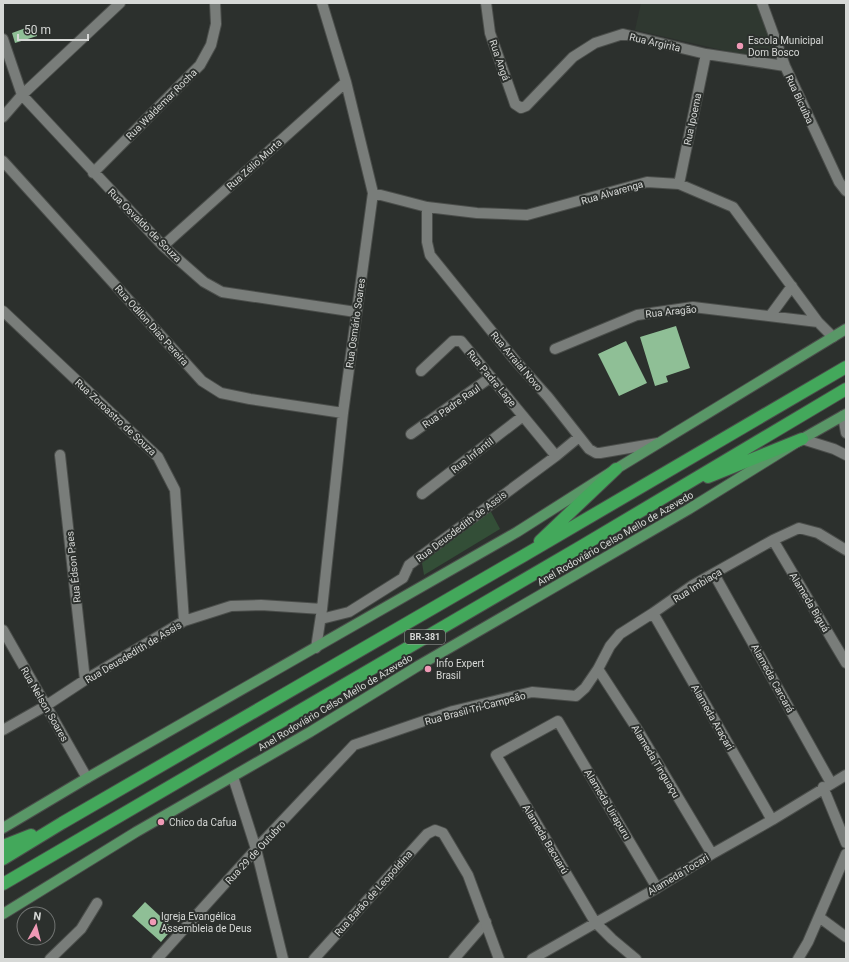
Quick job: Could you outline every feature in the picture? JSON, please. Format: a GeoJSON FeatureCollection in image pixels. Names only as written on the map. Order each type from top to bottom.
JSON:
{"type":"FeatureCollection","features":[{"type":"Feature","properties":{"kind":"highway","name":"BR-381"},"geometry":{"type":"LineString","coordinates":[[3,859],[62,823],[846,367]]}},
{"type":"Feature","properties":{"kind":"highway","name":"Anel Rodoviário Celso Mello de Azevedo"},"geometry":{"type":"LineString","coordinates":[[3,884],[846,389]]}},
{"type":"Feature","properties":{"kind":"highway"},"geometry":{"type":"LineString","coordinates":[[672,492],[802,440]]}},
{"type":"Feature","properties":{"kind":"highway"},"geometry":{"type":"LineString","coordinates":[[523,556],[616,469]]}},
{"type":"Feature","properties":{"kind":"highway"},"geometry":{"type":"LineString","coordinates":[[3,846],[62,823]]}},
{"type":"Feature","properties":{"kind":"main road"},"geometry":{"type":"LineString","coordinates":[[3,828],[87,778],[517,532],[616,469],[846,329]]}},
{"type":"Feature","properties":{"kind":"main road","name":"Anel Rodoviário Celso Mello de Azevedo"},"geometry":{"type":"LineString","coordinates":[[3,914],[136,832],[233,777],[418,666],[689,509],[844,415]]}},
{"type":"Feature","properties":{"kind":"street"},"geometry":{"type":"LineString","coordinates":[[3,117],[22,95],[120,3]]}},
{"type":"Feature","properties":{"kind":"street","name":"Rua Waldemar Rocha"},"geometry":{"type":"LineString","coordinates":[[93,173],[200,65],[211,45],[216,24],[216,3]]}},
{"type":"Feature","properties":{"kind":"street","name":"Rua Osmário Soares"},"geometry":{"type":"LineString","coordinates":[[316,648],[321,620],[343,413],[373,193],[346,82],[322,3]]}},
{"type":"Feature","properties":{"kind":"street","name":"Rua Angá"},"geometry":{"type":"LineString","coordinates":[[486,3],[490,33],[515,104],[521,108],[526,106]]}},
{"type":"Feature","properties":{"kind":"street","name":"Rua Bicuíba"},"geometry":{"type":"LineString","coordinates":[[762,3],[785,66],[846,191]]}},
{"type":"Feature","properties":{"kind":"street","name":"Rua Argirita"},"geometry":{"type":"LineString","coordinates":[[526,106],[573,57],[595,43],[623,34],[706,54],[785,66]]}},
{"type":"Feature","properties":{"kind":"street","name":"Rua Osvaldo de Souza"},"geometry":{"type":"LineString","coordinates":[[3,39],[22,95],[93,173],[163,246],[204,282],[222,292],[356,312]]}},
{"type":"Feature","properties":{"kind":"street","name":"Rua Ipoema"},"geometry":{"type":"LineString","coordinates":[[679,184],[706,54]]}},
{"type":"Feature","properties":{"kind":"street","name":"Rua Zélio Murta"},"geometry":{"type":"LineString","coordinates":[[163,246],[346,82]]}},
{"type":"Feature","properties":{"kind":"street","name":"Rua Odilon Dias Pereira"},"geometry":{"type":"LineString","coordinates":[[3,161],[202,381],[221,393],[250,400],[343,413]]}},
{"type":"Feature","properties":{"kind":"street","name":"Rua Alvarenga"},"geometry":{"type":"LineString","coordinates":[[373,193],[426,207],[477,213],[527,215],[647,182],[679,184],[733,207],[818,322],[833,337]]}},
{"type":"Feature","properties":{"kind":"street","name":"Rua Arraial Novo"},"geometry":{"type":"LineString","coordinates":[[426,207],[427,242],[430,255],[514,359],[548,397],[589,449],[596,453],[600,453],[659,443]]}},
{"type":"Feature","properties":{"kind":"street"},"geometry":{"type":"LineString","coordinates":[[770,316],[792,286]]}},
{"type":"Feature","properties":{"kind":"street","name":"Rua Aragão"},"geometry":{"type":"LineString","coordinates":[[555,350],[637,315],[693,307],[818,322]]}},
{"type":"Feature","properties":{"kind":"street","name":"Rua Zoroastro de Souza"},"geometry":{"type":"LineString","coordinates":[[3,311],[158,457],[175,490],[184,621]]}},
{"type":"Feature","properties":{"kind":"street","name":"Rua Padre Lage"},"geometry":{"type":"LineString","coordinates":[[421,371],[453,341],[461,341],[556,456]]}},
{"type":"Feature","properties":{"kind":"street","name":"Rua Padre Raul"},"geometry":{"type":"LineString","coordinates":[[411,434],[491,377]]}},
{"type":"Feature","properties":{"kind":"street"},"geometry":{"type":"LineString","coordinates":[[844,415],[846,433]]}},
{"type":"Feature","properties":{"kind":"street","name":"Rua Infantil"},"geometry":{"type":"LineString","coordinates":[[422,494],[523,416]]}},
{"type":"Feature","properties":{"kind":"street","name":"Rua Deusdedith de Assis"},"geometry":{"type":"LineString","coordinates":[[321,620],[349,612],[403,578],[409,565],[556,456],[579,437]]}},
{"type":"Feature","properties":{"kind":"street"},"geometry":{"type":"LineString","coordinates":[[802,440],[834,448],[846,456]]}},
{"type":"Feature","properties":{"kind":"street","name":"Rua Édson Paes"},"geometry":{"type":"LineString","coordinates":[[60,455],[85,680]]}},
{"type":"Feature","properties":{"kind":"street","name":"Rua Imbiaça"},"geometry":{"type":"LineString","coordinates":[[576,696],[586,688],[610,646],[620,634],[693,585],[773,540],[799,528],[818,533],[846,550]]}},
{"type":"Feature","properties":{"kind":"street","name":"Alameda Biguá"},"geometry":{"type":"LineString","coordinates":[[773,540],[846,663]]}},
{"type":"Feature","properties":{"kind":"street","name":"Alameda Carcará"},"geometry":{"type":"LineString","coordinates":[[714,574],[827,785]]}},
{"type":"Feature","properties":{"kind":"street","name":"Rua Deusdedith de Assis"},"geometry":{"type":"LineString","coordinates":[[3,730],[47,705],[85,680],[184,621],[231,606],[261,605],[322,609]]}},
{"type":"Feature","properties":{"kind":"street","name":"Alameda Araçari"},"geometry":{"type":"LineString","coordinates":[[653,613],[772,820]]}},
{"type":"Feature","properties":{"kind":"street","name":"Rua Nelson Soares"},"geometry":{"type":"LineString","coordinates":[[3,630],[47,705],[87,778]]}},
{"type":"Feature","properties":{"kind":"street","name":"Alameda Tinguaçu"},"geometry":{"type":"LineString","coordinates":[[598,669],[639,732],[712,854]]}},
{"type":"Feature","properties":{"kind":"street","name":"Rua Brasil Tri-Campeão"},"geometry":{"type":"LineString","coordinates":[[354,745],[453,711],[532,692],[576,696]]}},
{"type":"Feature","properties":{"kind":"street","name":"Alameda Bacuarú"},"geometry":{"type":"LineString","coordinates":[[558,721],[496,755],[595,922],[612,939],[636,959]]}},
{"type":"Feature","properties":{"kind":"street","name":"Alameda Uirapuru"},"geometry":{"type":"LineString","coordinates":[[558,721],[657,888]]}},
{"type":"Feature","properties":{"kind":"street","name":"Rua 29 de Outubro"},"geometry":{"type":"LineString","coordinates":[[157,959],[256,849],[354,745]]}},
{"type":"Feature","properties":{"kind":"street","name":"Alameda Tocari"},"geometry":{"type":"LineString","coordinates":[[532,959],[657,888],[846,775]]}},
{"type":"Feature","properties":{"kind":"street"},"geometry":{"type":"LineString","coordinates":[[233,777],[256,849],[283,959]]}},
{"type":"Feature","properties":{"kind":"street"},"geometry":{"type":"LineString","coordinates":[[827,785],[846,843]]}},
{"type":"Feature","properties":{"kind":"street","name":"Rua Barão de Leopoldina"},"geometry":{"type":"LineString","coordinates":[[314,959],[427,834],[434,830],[443,833],[468,875],[486,922]]}},
{"type":"Feature","properties":{"kind":"street"},"geometry":{"type":"LineString","coordinates":[[798,959],[808,942],[846,854]]}},
{"type":"Feature","properties":{"kind":"street"},"geometry":{"type":"LineString","coordinates":[[50,959],[81,929],[97,903]]}},
{"type":"Feature","properties":{"kind":"street"},"geometry":{"type":"LineString","coordinates":[[819,917],[846,937]]}},
{"type":"Feature","properties":{"kind":"street"},"geometry":{"type":"LineString","coordinates":[[454,959],[486,922],[499,959]]}},
{"type":"Feature","properties":{"kind":"shaded area","name":"Escola Municipal Dom Bosco"},"geometry":{"type":"Polygon","coordinates":[[[641,3],[760,3],[778,63],[635,30],[641,3]]]}},
{"type":"Feature","properties":{"kind":"green space"},"geometry":{"type":"Polygon","coordinates":[[[490,510],[500,529],[424,575],[422,563],[490,510]]]}},
{"type":"Feature","properties":{"kind":"building"},"geometry":{"type":"Polygon","coordinates":[[[34,25],[37,36],[15,43],[12,33],[34,25]]]}},
{"type":"Feature","properties":{"kind":"building"},"geometry":{"type":"Polygon","coordinates":[[[676,326],[690,368],[666,376],[668,382],[655,386],[640,337],[676,326]]]}},
{"type":"Feature","properties":{"kind":"building"},"geometry":{"type":"Polygon","coordinates":[[[626,341],[647,383],[619,396],[598,354],[626,341]]]}},
{"type":"Feature","properties":{"kind":"building","name":"Igreja Evangélica Assembleia de Deus"},"geometry":{"type":"Polygon","coordinates":[[[145,902],[173,928],[161,942],[132,916],[145,902]]]}},
{"type":"Feature","properties":{"kind":"place","name":"Escola Municipal Dom Bosco"},"geometry":{"type":"Point","coordinates":[740,46]}},
{"type":"Feature","properties":{"kind":"place","name":"Info Expert Brasil"},"geometry":{"type":"Point","coordinates":[428,669]}},
{"type":"Feature","properties":{"kind":"place","name":"Chico da Cafua"},"geometry":{"type":"Point","coordinates":[161,822]}},
{"type":"Feature","properties":{"kind":"place","name":"Igreja Evangélica Assembleia de Deus"},"geometry":{"type":"Point","coordinates":[153,922]}}]}
